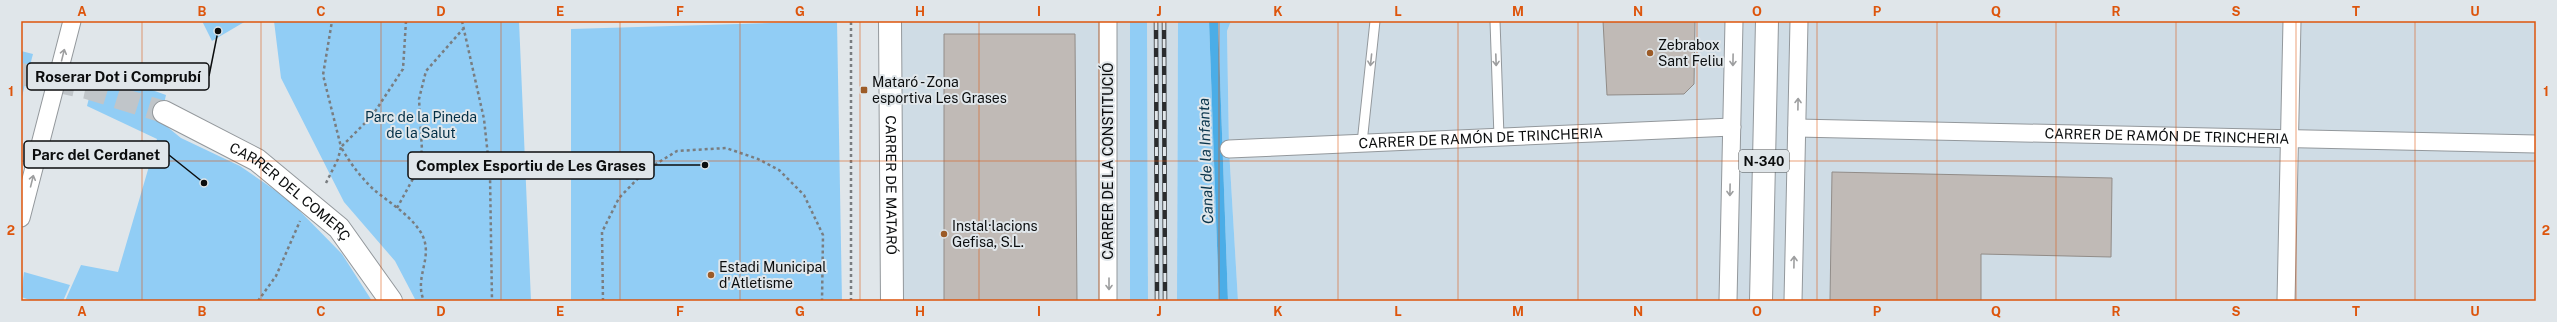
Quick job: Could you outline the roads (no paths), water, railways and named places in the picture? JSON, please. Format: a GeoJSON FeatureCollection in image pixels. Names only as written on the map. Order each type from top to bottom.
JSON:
{"type":"FeatureCollection","features":[{"type":"Feature","properties":{"kind":"street"},"geometry":{"type":"LineString","coordinates":[[21,218],[72,21]]}},
{"type":"Feature","properties":{"kind":"street","name":"CARRER DE MATARÓ"},"geometry":{"type":"LineString","coordinates":[[890,21],[892,301]]}},
{"type":"Feature","properties":{"kind":"street","name":"CARRER DE LA CONSTITUCIÓ"},"geometry":{"type":"LineString","coordinates":[[1108,21],[1108,301]]}},
{"type":"Feature","properties":{"kind":"street"},"geometry":{"type":"LineString","coordinates":[[1728,301],[1734,21]]}},
{"type":"Feature","properties":{"kind":"street","name":"N-340"},"geometry":{"type":"LineString","coordinates":[[1761,301],[1767,21]]}},
{"type":"Feature","properties":{"kind":"street"},"geometry":{"type":"LineString","coordinates":[[1794,301],[1799,21]]}},
{"type":"Feature","properties":{"kind":"street"},"geometry":{"type":"LineString","coordinates":[[2286,301],[2288,139],[2292,21]]}},
{"type":"Feature","properties":{"kind":"street","name":"CARRER DEL COMERÇ"},"geometry":{"type":"LineString","coordinates":[[164,112],[257,160],[339,228],[391,301]]}},
{"type":"Feature","properties":{"kind":"street","name":"CARRER DE RAMÓN DE TRINCHERIA"},"geometry":{"type":"LineString","coordinates":[[1229,149],[1732,127]]}},
{"type":"Feature","properties":{"kind":"street","name":"CARRER DE RAMÓN DE TRINCHERIA"},"geometry":{"type":"LineString","coordinates":[[1797,128],[2536,144]]}},
{"type":"Feature","properties":{"kind":"lane"},"geometry":{"type":"LineString","coordinates":[[1362,143],[1375,21]]}},
{"type":"Feature","properties":{"kind":"lane"},"geometry":{"type":"LineString","coordinates":[[1494,21],[1499,137]]}},
{"type":"Feature","properties":{"kind":"tunnel"},"geometry":{"type":"LineString","coordinates":[[21,74],[87,88],[164,112]]}},
{"type":"Feature","properties":{"kind":"railway"},"geometry":{"type":"LineString","coordinates":[[1156,21],[1157,301]]}},
{"type":"Feature","properties":{"kind":"railway"},"geometry":{"type":"LineString","coordinates":[[1164,21],[1165,301]]}},
{"type":"Feature","properties":{"kind":"place","name":"Roserar Dot i Comprubí"},"geometry":{"type":"Point","coordinates":[218,31]}},
{"type":"Feature","properties":{"kind":"place","name":"Zebrabox Sant Feliu"},"geometry":{"type":"Point","coordinates":[1650,53]}},
{"type":"Feature","properties":{"kind":"place","name":"Mataró - Zona esportiva Les Grases"},"geometry":{"type":"Point","coordinates":[864,90]}},
{"type":"Feature","properties":{"kind":"place","name":"Complex Esportiu de Les Grases"},"geometry":{"type":"Point","coordinates":[705,165]}},
{"type":"Feature","properties":{"kind":"place","name":"Parc del Cerdanet"},"geometry":{"type":"Point","coordinates":[204,183]}},
{"type":"Feature","properties":{"kind":"place","name":"Instal·lacions Gefisa, S.L."},"geometry":{"type":"Point","coordinates":[944,234]}},
{"type":"Feature","properties":{"kind":"place","name":"Estadi Municipal d'Atletisme"},"geometry":{"type":"Point","coordinates":[711,275]}},
{"type":"Feature","properties":{"kind":"park label","name":"Parc de la Pineda de la Salut"},"geometry":{"type":"Point","coordinates":[421,126]}},
{"type":"Feature","properties":{"kind":"water label","name":"Canal de la Infanta"},"geometry":{"type":"Point","coordinates":[1206,161]}}]}
